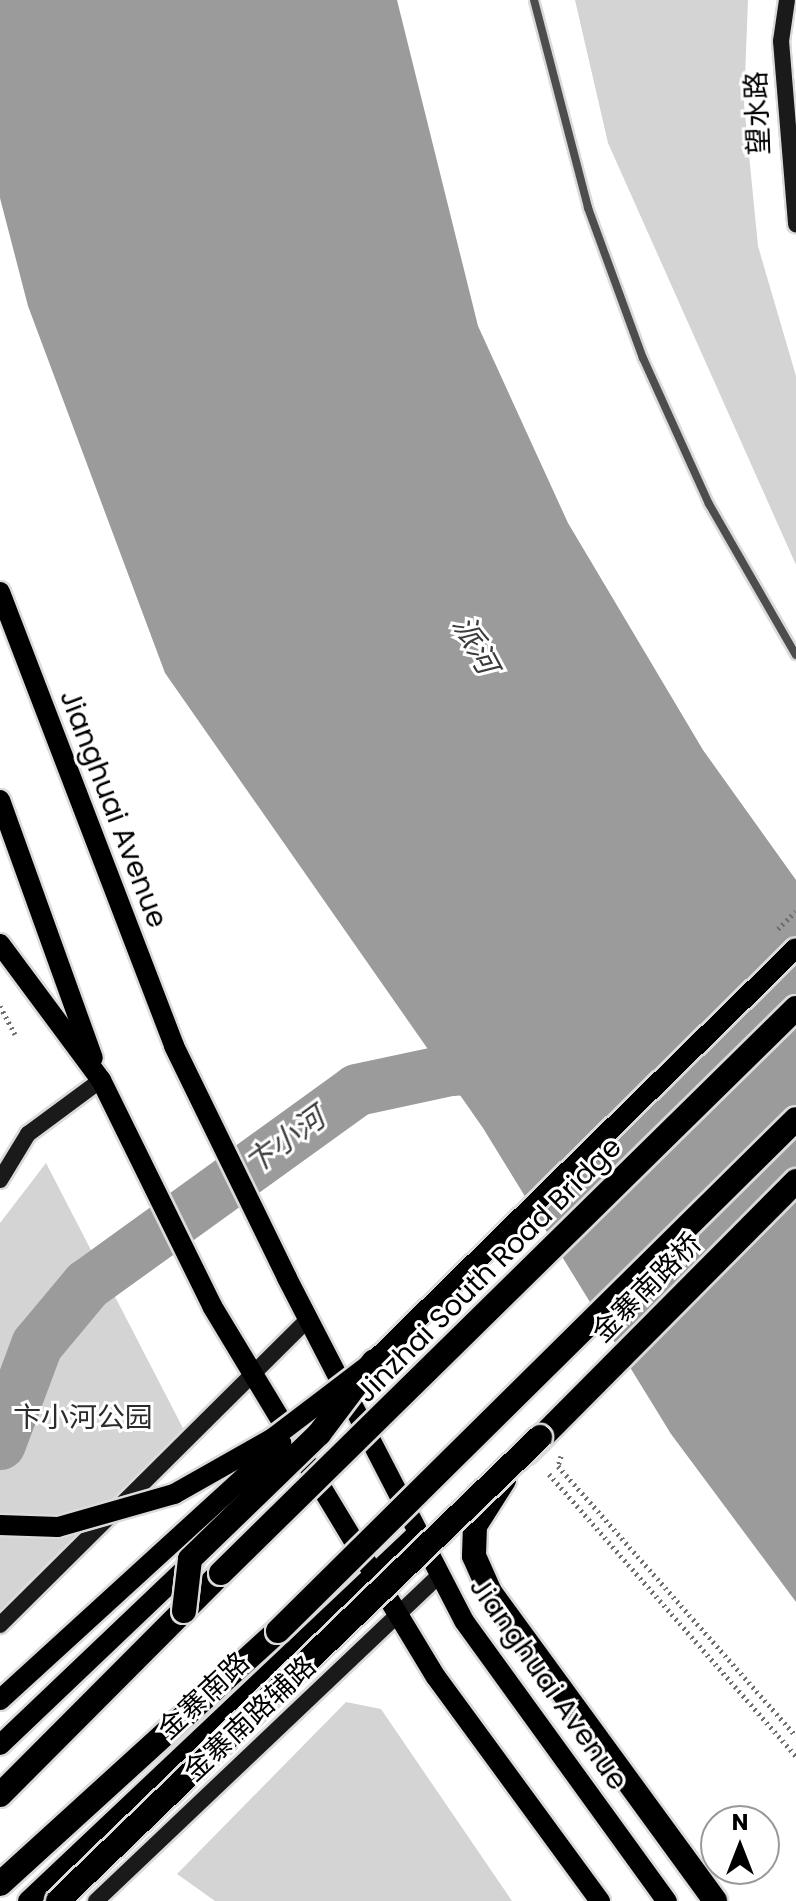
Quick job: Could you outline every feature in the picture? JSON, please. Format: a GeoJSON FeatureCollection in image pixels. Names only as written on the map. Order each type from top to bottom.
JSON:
{"type":"FeatureCollection","features":[{"type":"Feature","properties":{"kind":"highway","name":"Jinzhai South Road Bridge"},"geometry":{"type":"LineString","coordinates":[[0,1795],[221,1573],[796,1008]]}},
{"type":"Feature","properties":{"kind":"highway"},"geometry":{"type":"LineString","coordinates":[[0,1884],[278,1631],[796,1119]]}},
{"type":"Feature","properties":{"kind":"highway","name":"金寨南路桥"},"geometry":{"type":"LineString","coordinates":[[540,1437],[796,1181]]}},
{"type":"Feature","properties":{"kind":"highway"},"geometry":{"type":"LineString","coordinates":[[184,1611],[190,1559],[319,1434],[374,1361]]}},
{"type":"Feature","properties":{"kind":"highway"},"geometry":{"type":"LineString","coordinates":[[58,1901],[540,1437]]}},
{"type":"Feature","properties":{"kind":"highway"},"geometry":{"type":"LineString","coordinates":[[540,1437],[489,1499],[475,1526],[474,1556],[490,1592],[715,1901]]}},
{"type":"Feature","properties":{"kind":"main road","name":"Jianghuai Avenue"},"geometry":{"type":"LineString","coordinates":[[0,592],[174,1046],[287,1278],[464,1621],[667,1901]]}},
{"type":"Feature","properties":{"kind":"main road"},"geometry":{"type":"LineString","coordinates":[[0,800],[101,1080],[212,1306],[398,1615],[600,1901]]}},
{"type":"Feature","properties":{"kind":"main road"},"geometry":{"type":"LineString","coordinates":[[0,944],[101,1080]]}},
{"type":"Feature","properties":{"kind":"main road"},"geometry":{"type":"LineString","coordinates":[[0,1700],[374,1361],[796,948]]}},
{"type":"Feature","properties":{"kind":"main road"},"geometry":{"type":"LineString","coordinates":[[0,1525],[58,1527],[174,1494],[273,1438],[374,1361]]}},
{"type":"Feature","properties":{"kind":"main road"},"geometry":{"type":"LineString","coordinates":[[0,1745],[354,1408]]}},
{"type":"Feature","properties":{"kind":"main road","name":"金寨南路"},"geometry":{"type":"LineString","coordinates":[[28,1901],[418,1533]]}},
{"type":"Feature","properties":{"kind":"street"},"geometry":{"type":"LineString","coordinates":[[534,0],[588,208],[643,358],[709,504],[796,655]]}},
{"type":"Feature","properties":{"kind":"street","name":"望水路"},"geometry":{"type":"LineString","coordinates":[[787,0],[781,41],[796,224]]}},
{"type":"Feature","properties":{"kind":"street"},"geometry":{"type":"LineString","coordinates":[[0,1180],[28,1134],[101,1080]]}},
{"type":"Feature","properties":{"kind":"street"},"geometry":{"type":"LineString","coordinates":[[0,1625],[308,1319]]}},
{"type":"Feature","properties":{"kind":"street","name":"金寨南路辅路"},"geometry":{"type":"LineString","coordinates":[[96,1901],[440,1575]]}},
{"type":"Feature","properties":{"kind":"path"},"geometry":{"type":"LineString","coordinates":[[774,933],[796,911]]}},
{"type":"Feature","properties":{"kind":"path"},"geometry":{"type":"LineString","coordinates":[[0,1006],[15,1034]]}},
{"type":"Feature","properties":{"kind":"path"},"geometry":{"type":"LineString","coordinates":[[563,1450],[558,1466],[796,1736]]}},
{"type":"Feature","properties":{"kind":"path"},"geometry":{"type":"LineString","coordinates":[[549,1474],[796,1756]]}},
{"type":"Feature","properties":{"kind":"green space"},"geometry":{"type":"Polygon","coordinates":[[[575,0],[748,0],[744,104],[758,246],[796,376],[796,565],[608,143],[575,0]]]}},
{"type":"Feature","properties":{"kind":"green space","name":"卞小河公园"},"geometry":{"type":"Polygon","coordinates":[[[46,1163],[186,1434],[0,1618],[0,1223],[46,1163]]]}},
{"type":"Feature","properties":{"kind":"green space"},"geometry":{"type":"Polygon","coordinates":[[[346,1702],[381,1709],[512,1901],[215,1901],[177,1874],[346,1702]]]}},
{"type":"Feature","properties":{"kind":"water","name":"派河"},"geometry":{"type":"Polygon","coordinates":[[[0,0],[397,0],[478,326],[568,523],[703,750],[796,880],[796,1602],[671,1434],[483,1128],[165,673],[28,306],[0,198],[0,0]]]}},
{"type":"Feature","properties":{"kind":"waterway","name":"卞小河"},"geometry":{"type":"LineString","coordinates":[[0,1444],[37,1345],[87,1285],[357,1090],[450,1070],[514,1067]]}}]}
